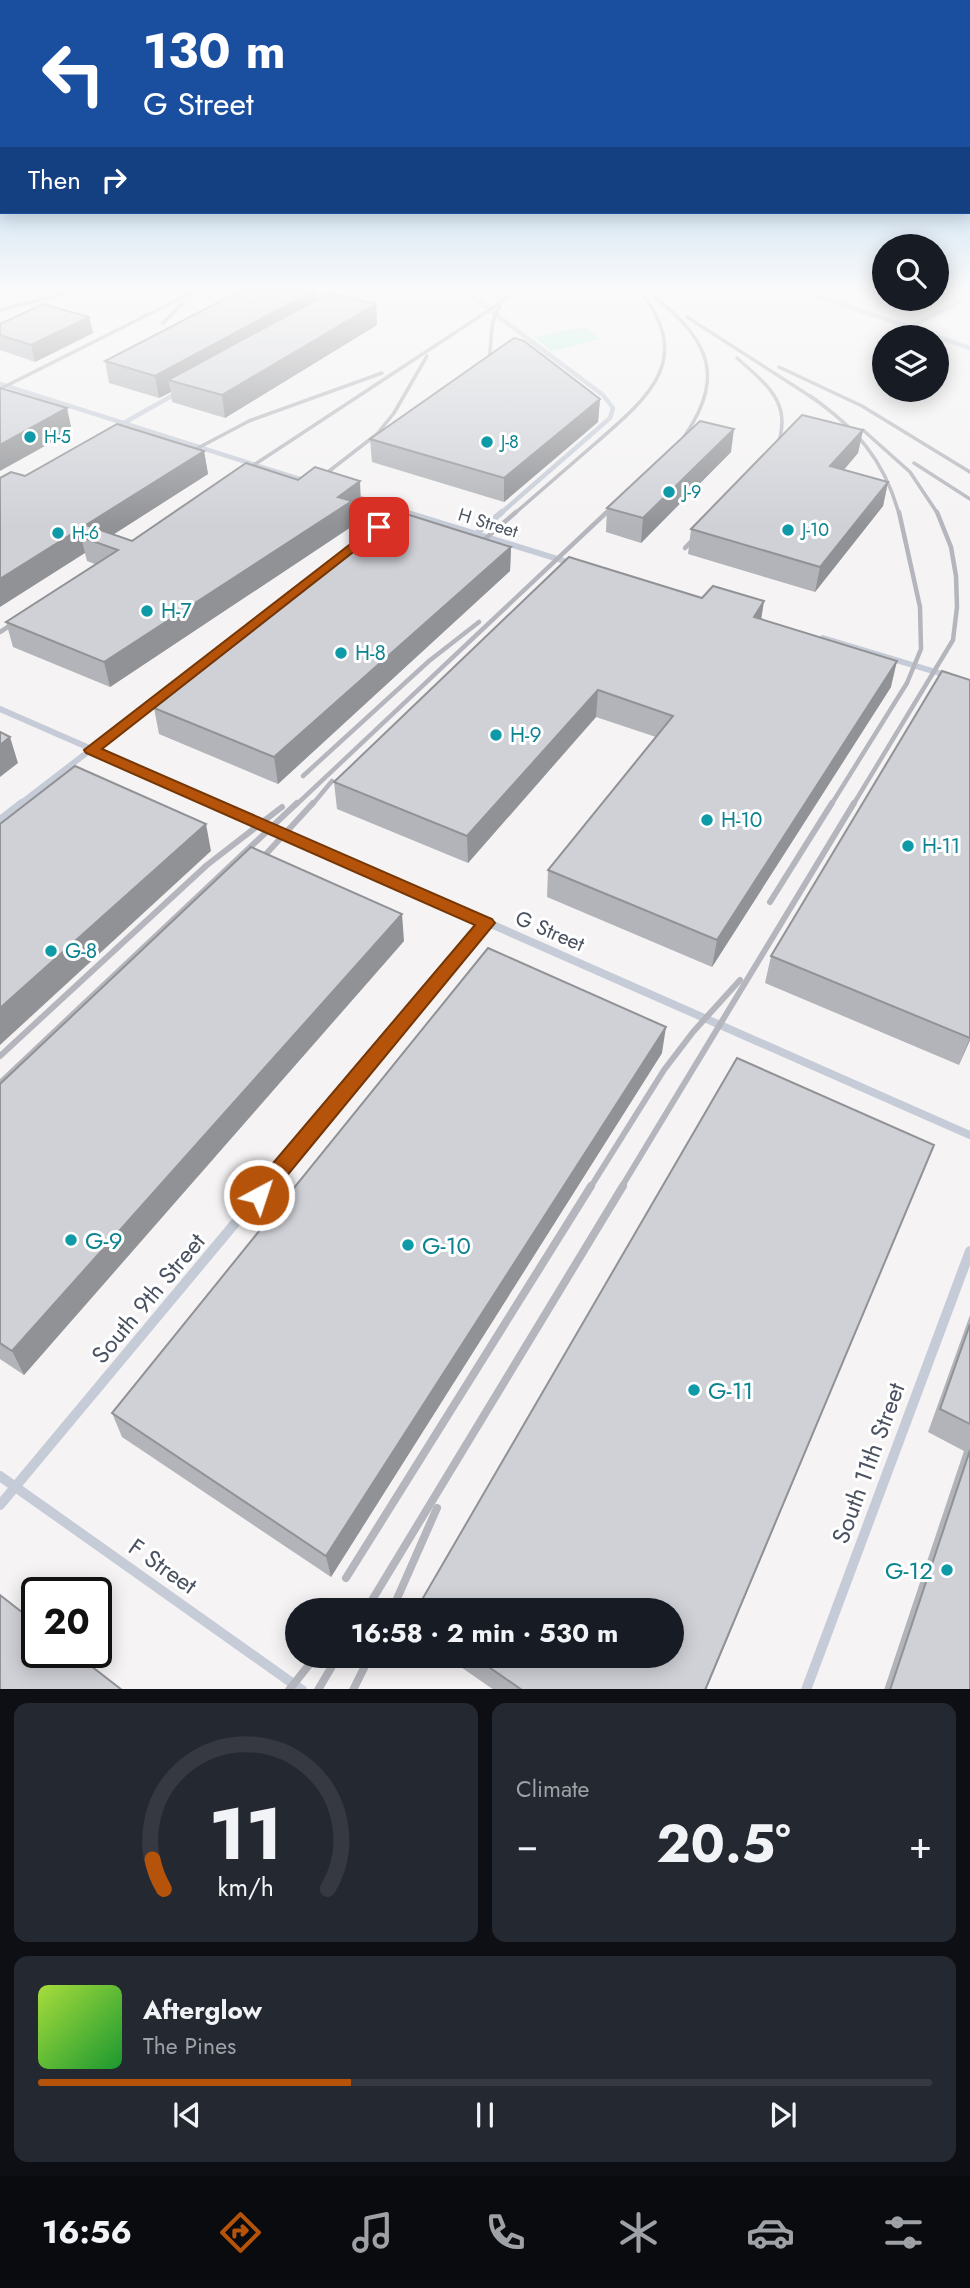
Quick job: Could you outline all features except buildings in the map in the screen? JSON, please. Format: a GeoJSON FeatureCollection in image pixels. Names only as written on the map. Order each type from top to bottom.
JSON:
{"type":"FeatureCollection","features":[{"type":"Feature","properties":{"kind":"lane"},"geometry":{"type":"LineString","coordinates":[[476,534],[610,418],[613,408],[603,395],[569,370]]}},
{"type":"Feature","properties":{"kind":"lane"},"geometry":{"type":"LineString","coordinates":[[0,384],[314,484]]}},
{"type":"Feature","properties":{"kind":"lane"},"geometry":{"type":"LineString","coordinates":[[111,430],[181,391]]}},
{"type":"Feature","properties":{"kind":"lane","name":"H Street"},"geometry":{"type":"LineString","coordinates":[[351,495],[581,566]]}},
{"type":"Feature","properties":{"kind":"lane"},"geometry":{"type":"LineString","coordinates":[[0,820],[401,510]]}},
{"type":"Feature","properties":{"kind":"lane"},"geometry":{"type":"LineString","coordinates":[[812,635],[958,679]]}},
{"type":"Feature","properties":{"kind":"lane","name":"G Street"},"geometry":{"type":"LineString","coordinates":[[0,709],[486,923],[723,1022],[970,1135]]}},
{"type":"Feature","properties":{"kind":"lane","name":"South 9th Street"},"geometry":{"type":"LineString","coordinates":[[0,1505],[486,923]]}},
{"type":"Feature","properties":{"kind":"lane","name":"South 11th Street"},"geometry":{"type":"LineString","coordinates":[[806,1689],[970,1251]]}},
{"type":"Feature","properties":{"kind":"lane","name":"F Street"},"geometry":{"type":"LineString","coordinates":[[0,1476],[302,1689]]}},
{"type":"Feature","properties":{"kind":"railway"},"geometry":{"type":"LineString","coordinates":[[0,389],[38,370]]}},
{"type":"Feature","properties":{"kind":"railway"},"geometry":{"type":"LineString","coordinates":[[237,476],[398,370]]}},
{"type":"Feature","properties":{"kind":"railway"},"geometry":{"type":"LineString","coordinates":[[315,482],[377,434],[394,413],[419,370]]}},
{"type":"Feature","properties":{"kind":"railway"},"geometry":{"type":"LineString","coordinates":[[514,514],[634,409],[660,370]]}},
{"type":"Feature","properties":{"kind":"railway"},"geometry":{"type":"LineString","coordinates":[[678,445],[703,401],[706,370]]}},
{"type":"Feature","properties":{"kind":"railway"},"geometry":{"type":"LineString","coordinates":[[751,370],[769,388],[780,410],[782,422],[775,452]]}},
{"type":"Feature","properties":{"kind":"railway"},"geometry":{"type":"LineString","coordinates":[[769,370],[811,397]]}},
{"type":"Feature","properties":{"kind":"railway"},"geometry":{"type":"LineString","coordinates":[[785,370],[862,406],[970,472]]}},
{"type":"Feature","properties":{"kind":"railway"},"geometry":{"type":"LineString","coordinates":[[179,458],[249,421],[382,373]]}},
{"type":"Feature","properties":{"kind":"railway"},"geometry":{"type":"LineString","coordinates":[[811,397],[816,400]]}},
{"type":"Feature","properties":{"kind":"railway"},"geometry":{"type":"LineString","coordinates":[[811,397],[841,420],[866,446],[885,477],[899,514]]}},
{"type":"Feature","properties":{"kind":"railway"},"geometry":{"type":"LineString","coordinates":[[863,430],[910,472],[938,513]]}},
{"type":"Feature","properties":{"kind":"railway"},"geometry":{"type":"LineString","coordinates":[[914,463],[970,499]]}},
{"type":"Feature","properties":{"kind":"railway"},"geometry":{"type":"LineString","coordinates":[[605,514],[622,498]]}},
{"type":"Feature","properties":{"kind":"railway"},"geometry":{"type":"LineString","coordinates":[[470,552],[516,512]]}},
{"type":"Feature","properties":{"kind":"railway"},"geometry":{"type":"LineString","coordinates":[[296,805],[607,512]]}},
{"type":"Feature","properties":{"kind":"railway"},"geometry":{"type":"LineString","coordinates":[[831,805],[907,683],[921,649],[920,607],[899,512]]}},
{"type":"Feature","properties":{"kind":"railway"},"geometry":{"type":"LineString","coordinates":[[853,805],[953,640],[957,607],[956,576],[951,547],[938,513]]}},
{"type":"Feature","properties":{"kind":"railway"},"geometry":{"type":"LineString","coordinates":[[685,548],[703,529]]}},
{"type":"Feature","properties":{"kind":"railway"},"geometry":{"type":"LineString","coordinates":[[0,632],[23,617]]}},
{"type":"Feature","properties":{"kind":"railway"},"geometry":{"type":"LineString","coordinates":[[303,776],[429,661],[479,622]]}},
{"type":"Feature","properties":{"kind":"railway"},"geometry":{"type":"LineString","coordinates":[[312,805],[332,781]]}},
{"type":"Feature","properties":{"kind":"railway"},"geometry":{"type":"LineString","coordinates":[[0,1083],[297,803]]}},
{"type":"Feature","properties":{"kind":"railway"},"geometry":{"type":"LineString","coordinates":[[255,866],[313,803]]}},
{"type":"Feature","properties":{"kind":"railway"},"geometry":{"type":"LineString","coordinates":[[770,902],[832,803]]}},
{"type":"Feature","properties":{"kind":"railway"},"geometry":{"type":"LineString","coordinates":[[621,1188],[854,803]]}},
{"type":"Feature","properties":{"kind":"railway"},"geometry":{"type":"LineString","coordinates":[[0,1056],[207,865],[282,807]]}},
{"type":"Feature","properties":{"kind":"railway"},"geometry":{"type":"LineString","coordinates":[[590,1188],[664,1070],[693,1032],[740,980]]}},
{"type":"Feature","properties":{"kind":"railway"},"geometry":{"type":"LineString","coordinates":[[346,1578],[591,1186]]}},
{"type":"Feature","properties":{"kind":"railway"},"geometry":{"type":"LineString","coordinates":[[373,1598],[623,1186]]}},
{"type":"Feature","properties":{"kind":"railway"},"geometry":{"type":"LineString","coordinates":[[397,1598],[437,1508]]}},
{"type":"Feature","properties":{"kind":"railway"},"geometry":{"type":"LineString","coordinates":[[290,1689],[306,1668]]}},
{"type":"Feature","properties":{"kind":"railway"},"geometry":{"type":"LineString","coordinates":[[319,1689],[331,1668]]}},
{"type":"Feature","properties":{"kind":"railway"},"geometry":{"type":"LineString","coordinates":[[354,1689],[364,1668]]}},
{"type":"Feature","properties":{"kind":"place","name":"H-5"},"geometry":{"type":"Point","coordinates":[30,437]}},
{"type":"Feature","properties":{"kind":"place","name":"J-8"},"geometry":{"type":"Point","coordinates":[487,442]}},
{"type":"Feature","properties":{"kind":"place","name":"J-9"},"geometry":{"type":"Point","coordinates":[669,492]}},
{"type":"Feature","properties":{"kind":"place","name":"J-10"},"geometry":{"type":"Point","coordinates":[788,530]}},
{"type":"Feature","properties":{"kind":"place","name":"H-6"},"geometry":{"type":"Point","coordinates":[58,533]}},
{"type":"Feature","properties":{"kind":"place","name":"H-7"},"geometry":{"type":"Point","coordinates":[147,611]}},
{"type":"Feature","properties":{"kind":"place","name":"H-8"},"geometry":{"type":"Point","coordinates":[341,653]}},
{"type":"Feature","properties":{"kind":"place","name":"H-9"},"geometry":{"type":"Point","coordinates":[496,735]}},
{"type":"Feature","properties":{"kind":"place","name":"H-10"},"geometry":{"type":"Point","coordinates":[707,820]}},
{"type":"Feature","properties":{"kind":"place","name":"H-11"},"geometry":{"type":"Point","coordinates":[908,846]}},
{"type":"Feature","properties":{"kind":"place","name":"G-8"},"geometry":{"type":"Point","coordinates":[51,951]}},
{"type":"Feature","properties":{"kind":"place","name":"G-9"},"geometry":{"type":"Point","coordinates":[71,1240]}},
{"type":"Feature","properties":{"kind":"place","name":"G-10"},"geometry":{"type":"Point","coordinates":[408,1245]}},
{"type":"Feature","properties":{"kind":"place","name":"G-11"},"geometry":{"type":"Point","coordinates":[694,1390]}},
{"type":"Feature","properties":{"kind":"place","name":"G-12"},"geometry":{"type":"Point","coordinates":[947,1570]}},
{"type":"Feature","properties":{"kind":"route"},"geometry":{"type":"LineString","coordinates":[[259,1195],[486,923],[91,750],[379,527]]}}]}
